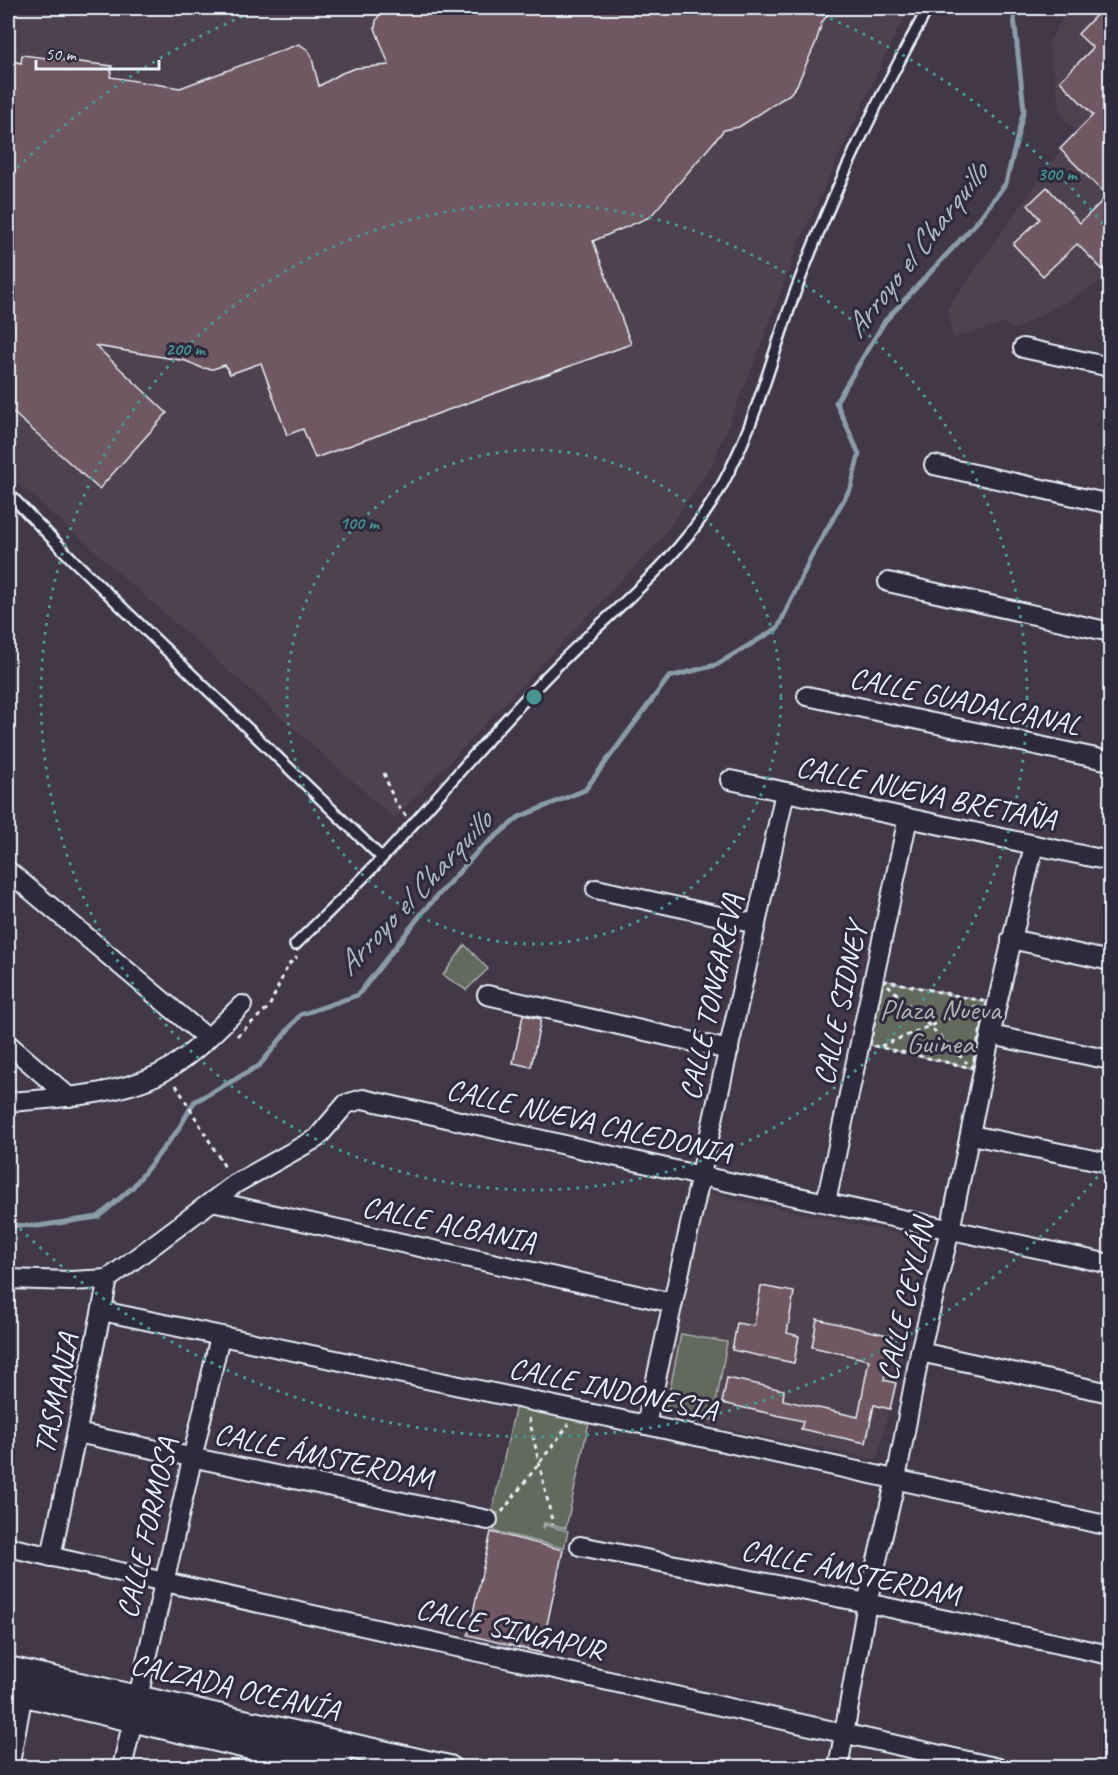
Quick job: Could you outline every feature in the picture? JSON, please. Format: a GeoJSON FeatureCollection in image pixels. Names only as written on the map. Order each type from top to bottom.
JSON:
{"type":"FeatureCollection","features":[{"type":"Feature","properties":{"kind":"street"},"geometry":{"type":"LineString","coordinates":[[1023,348],[1110,367]]}},
{"type":"Feature","properties":{"kind":"street"},"geometry":{"type":"LineString","coordinates":[[934,465],[1110,504]]}},
{"type":"Feature","properties":{"kind":"street"},"geometry":{"type":"LineString","coordinates":[[888,582],[1110,632]]}},
{"type":"Feature","properties":{"kind":"street","name":"CALLE GUADALCANAL"},"geometry":{"type":"LineString","coordinates":[[807,696],[1110,761]]}},
{"type":"Feature","properties":{"kind":"street","name":"CALLE NUEVA BRETAÑA"},"geometry":{"type":"LineString","coordinates":[[729,780],[1110,861]]}},
{"type":"Feature","properties":{"kind":"street","name":"CALLE TONGAREVA"},"geometry":{"type":"LineString","coordinates":[[646,1425],[785,792]]}},
{"type":"Feature","properties":{"kind":"street","name":"CALLE SIDNEY"},"geometry":{"type":"LineString","coordinates":[[826,1202],[879,979],[908,818]]}},
{"type":"Feature","properties":{"kind":"street","name":"CALLE CEYLÁN"},"geometry":{"type":"LineString","coordinates":[[838,1767],[867,1603],[896,1479],[920,1352],[971,1135],[991,1035],[992,1003],[1011,939],[1034,845]]}},
{"type":"Feature","properties":{"kind":"street"},"geometry":{"type":"LineString","coordinates":[[9,874],[207,1038]]}},
{"type":"Feature","properties":{"kind":"street"},"geometry":{"type":"LineString","coordinates":[[596,889],[756,924]]}},
{"type":"Feature","properties":{"kind":"street"},"geometry":{"type":"LineString","coordinates":[[1011,939],[1110,961]]}},
{"type":"Feature","properties":{"kind":"street"},"geometry":{"type":"LineString","coordinates":[[487,995],[729,1050]]}},
{"type":"Feature","properties":{"kind":"street"},"geometry":{"type":"LineString","coordinates":[[8,1102],[69,1096],[126,1086],[145,1080],[163,1072],[207,1038],[242,1005]]}},
{"type":"Feature","properties":{"kind":"street"},"geometry":{"type":"LineString","coordinates":[[991,1035],[1110,1060]]}},
{"type":"Feature","properties":{"kind":"street"},"geometry":{"type":"LineString","coordinates":[[8,1044],[69,1096]]}},
{"type":"Feature","properties":{"kind":"street","name":"CALLE NUEVA CALEDONIA"},"geometry":{"type":"LineString","coordinates":[[108,1279],[235,1184],[316,1138],[346,1104],[363,1099],[701,1176],[1110,1264]]}},
{"type":"Feature","properties":{"kind":"street"},"geometry":{"type":"LineString","coordinates":[[971,1135],[1110,1163]]}},
{"type":"Feature","properties":{"kind":"street","name":"CALLE ALBANIA"},"geometry":{"type":"LineString","coordinates":[[212,1202],[673,1303]]}},
{"type":"Feature","properties":{"kind":"street"},"geometry":{"type":"LineString","coordinates":[[8,1279],[71,1281],[108,1279]]}},
{"type":"Feature","properties":{"kind":"street","name":"TASMANIA"},"geometry":{"type":"LineString","coordinates":[[51,1557],[108,1279]]}},
{"type":"Feature","properties":{"kind":"street","name":"CALLE INDONESIA"},"geometry":{"type":"LineString","coordinates":[[102,1311],[646,1425],[1110,1526]]}},
{"type":"Feature","properties":{"kind":"street","name":"CALLE FORMOSA"},"geometry":{"type":"LineString","coordinates":[[122,1767],[220,1336]]}},
{"type":"Feature","properties":{"kind":"street"},"geometry":{"type":"LineString","coordinates":[[920,1352],[1110,1393]]}},
{"type":"Feature","properties":{"kind":"street","name":"CALLE ÁMSTERDAM"},"geometry":{"type":"LineString","coordinates":[[77,1433],[494,1517]]}},
{"type":"Feature","properties":{"kind":"street","name":"CALLE ÁMSTERDAM"},"geometry":{"type":"LineString","coordinates":[[580,1546],[867,1603],[1110,1655]]}},
{"type":"Feature","properties":{"kind":"street","name":"CALLE SINGAPUR"},"geometry":{"type":"LineString","coordinates":[[8,1547],[999,1767]]}},
{"type":"Feature","properties":{"kind":"street","name":"CALZADA OCEANÍA"},"geometry":{"type":"LineString","coordinates":[[8,1669],[340,1767]]}},
{"type":"Feature","properties":{"kind":"street"},"geometry":{"type":"LineString","coordinates":[[9,1767],[15,1692]]}},
{"type":"Feature","properties":{"kind":"street","name":"CALZADA OCEANÍA"},"geometry":{"type":"LineString","coordinates":[[15,1692],[136,1708],[351,1757],[449,1767]]}},
{"type":"Feature","properties":{"kind":"lane"},"geometry":{"type":"LineString","coordinates":[[295,945],[382,858],[539,684],[666,562],[683,543],[713,500],[750,428],[796,291],[837,191],[880,99],[928,8]]}},
{"type":"Feature","properties":{"kind":"lane"},"geometry":{"type":"LineString","coordinates":[[8,493],[74,561],[382,858]]}},
{"type":"Feature","properties":{"kind":"path"},"geometry":{"type":"LineString","coordinates":[[384,773],[395,803],[413,824]]}},
{"type":"Feature","properties":{"kind":"path"},"geometry":{"type":"LineString","coordinates":[[879,979],[992,1003]]}},
{"type":"Feature","properties":{"kind":"path"},"geometry":{"type":"LineString","coordinates":[[879,979],[972,1068]]}},
{"type":"Feature","properties":{"kind":"path"},"geometry":{"type":"LineString","coordinates":[[879,979],[870,1045],[972,1068]]}},
{"type":"Feature","properties":{"kind":"path"},"geometry":{"type":"LineString","coordinates":[[879,1047],[992,1003]]}},
{"type":"Feature","properties":{"kind":"path"},"geometry":{"type":"LineString","coordinates":[[972,1068],[992,1003]]}},
{"type":"Feature","properties":{"kind":"path"},"geometry":{"type":"LineString","coordinates":[[179,1091],[229,1175]]}},
{"type":"Feature","properties":{"kind":"path"},"geometry":{"type":"LineString","coordinates":[[527,1408],[553,1525]]}},
{"type":"Feature","properties":{"kind":"path"},"geometry":{"type":"LineString","coordinates":[[494,1517],[573,1418]]}},
{"type":"Feature","properties":{"kind":"shaded area"},"geometry":{"type":"Polygon","coordinates":[[[8,8],[910,8],[894,37],[800,240],[761,346],[712,465],[661,539],[395,819],[8,474],[8,8]]]}},
{"type":"Feature","properties":{"kind":"shaded area"},"geometry":{"type":"Polygon","coordinates":[[[1070,8],[1110,8],[1110,277],[1014,330],[1005,323],[953,338],[947,309],[1075,130],[1062,116],[1048,45],[1070,8]]]}},
{"type":"Feature","properties":{"kind":"shaded area"},"geometry":{"type":"Polygon","coordinates":[[[706,1193],[929,1240],[877,1460],[659,1414],[706,1193]]]}},
{"type":"Feature","properties":{"kind":"green space"},"geometry":{"type":"Polygon","coordinates":[[[465,945],[488,969],[466,990],[443,975],[465,945]]]}},
{"type":"Feature","properties":{"kind":"green space","name":"Plaza Nueva Guinea"},"geometry":{"type":"Polygon","coordinates":[[[878,979],[987,1002],[972,1068],[866,1044],[878,979]]]}},
{"type":"Feature","properties":{"kind":"green space"},"geometry":{"type":"Polygon","coordinates":[[[681,1334],[727,1342],[713,1420],[666,1409],[681,1334]]]}},
{"type":"Feature","properties":{"kind":"green space"},"geometry":{"type":"Polygon","coordinates":[[[516,1405],[589,1422],[566,1528],[544,1523],[543,1529],[545,1525],[568,1531],[564,1548],[494,1531],[498,1513],[492,1512],[516,1405]]]}},
{"type":"Feature","properties":{"kind":"building"},"geometry":{"type":"Polygon","coordinates":[[[395,8],[833,8],[822,22],[797,85],[790,94],[739,127],[724,130],[650,217],[593,241],[631,344],[315,458],[303,429],[287,435],[261,363],[230,374],[225,365],[213,369],[202,368],[186,361],[96,346],[167,413],[99,489],[8,408],[8,60],[21,63],[22,55],[112,66],[110,77],[180,88],[299,44],[311,55],[319,86],[356,68],[389,65],[375,28],[379,15],[395,8]]]}},
{"type":"Feature","properties":{"kind":"building"},"geometry":{"type":"Polygon","coordinates":[[[1101,10],[1110,18],[1110,261],[1103,270],[1077,244],[1043,276],[1013,244],[1040,219],[1028,205],[1047,187],[1080,223],[1107,196],[1060,149],[1093,115],[1060,81],[1093,48],[1078,34],[1101,10]]]}},
{"type":"Feature","properties":{"kind":"building"},"geometry":{"type":"Polygon","coordinates":[[[523,1015],[541,1019],[531,1067],[513,1063],[523,1015]]]}},
{"type":"Feature","properties":{"kind":"building"},"geometry":{"type":"Polygon","coordinates":[[[761,1286],[794,1292],[787,1333],[799,1336],[794,1363],[732,1350],[737,1323],[754,1326],[761,1286]]]}},
{"type":"Feature","properties":{"kind":"building"},"geometry":{"type":"Polygon","coordinates":[[[817,1319],[892,1336],[884,1380],[896,1383],[890,1409],[874,1405],[866,1443],[801,1429],[803,1421],[722,1403],[727,1378],[784,1390],[783,1400],[858,1417],[869,1360],[812,1347],[817,1319]]]}},
{"type":"Feature","properties":{"kind":"building"},"geometry":{"type":"Polygon","coordinates":[[[491,1532],[563,1550],[541,1653],[468,1635],[491,1532]]]}},
{"type":"Feature","properties":{"kind":"waterway","name":"Arroyo el Charquillo"},"geometry":{"type":"LineString","coordinates":[[8,1225],[38,1226],[98,1217],[132,1188],[178,1130],[194,1102],[259,1066],[300,1015],[358,995],[422,913],[478,851],[519,817],[585,790],[669,677],[716,665],[778,628],[811,557],[851,487],[859,454],[836,402],[885,321],[976,223],[1006,183],[1024,110],[1013,8]]}}]}
